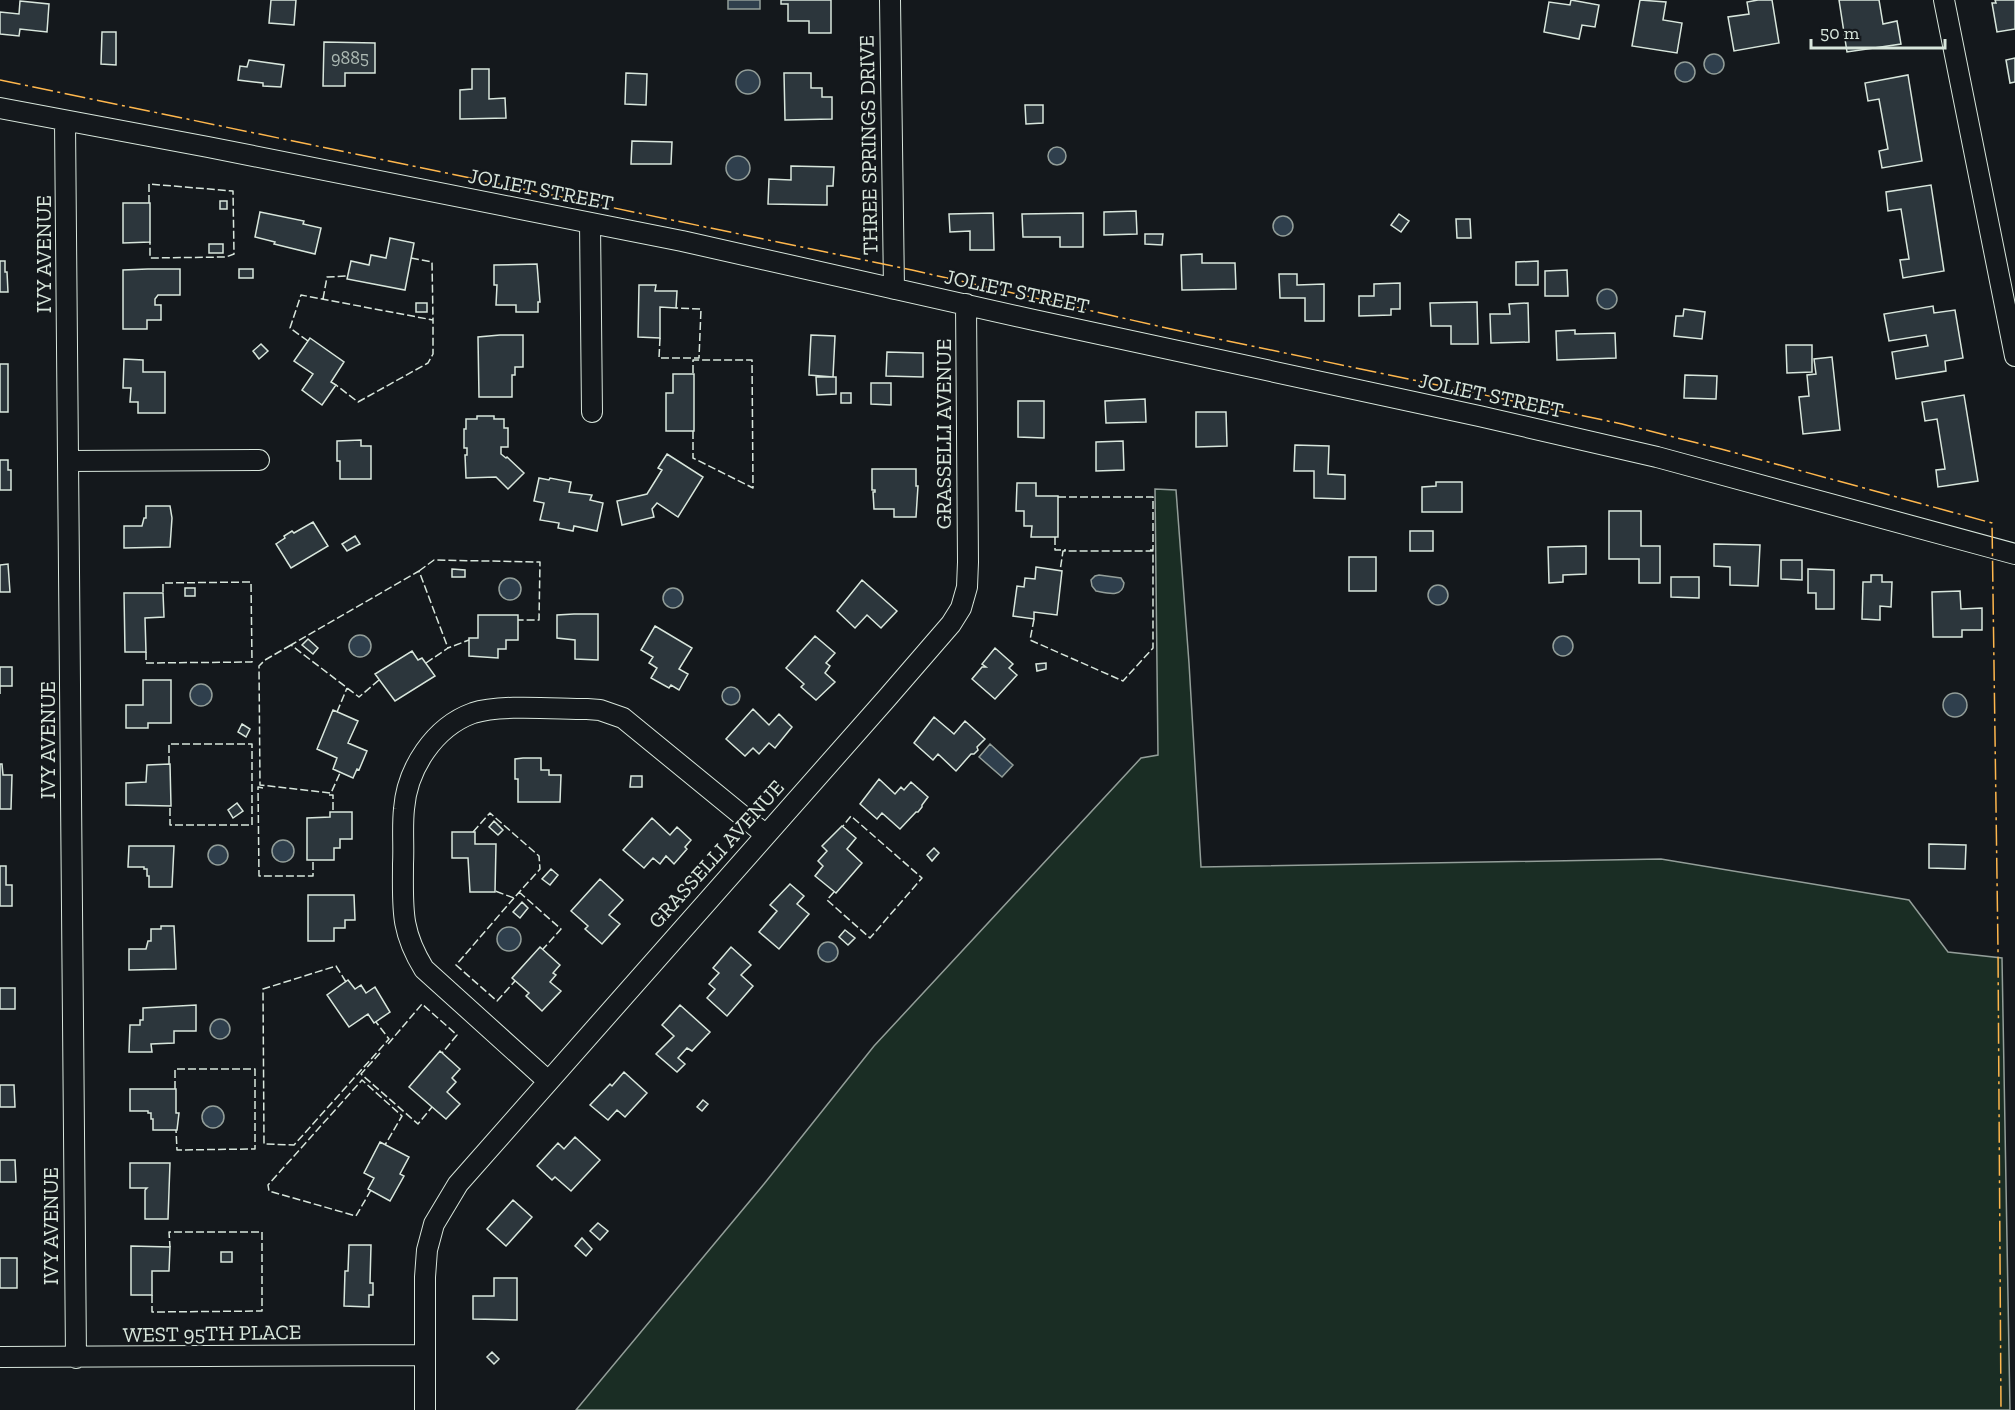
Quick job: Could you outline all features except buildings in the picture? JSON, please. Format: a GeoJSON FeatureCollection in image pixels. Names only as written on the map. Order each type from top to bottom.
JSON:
{"type":"FeatureCollection","features":[{"type":"Feature","properties":{"kind":"street","name":"THREE SPRINGS DRIVE"},"geometry":{"type":"LineString","coordinates":[[890,0],[894,289]]}},
{"type":"Feature","properties":{"kind":"street"},"geometry":{"type":"LineString","coordinates":[[1944,0],[2015,356]]}},
{"type":"Feature","properties":{"kind":"street","name":"JOLIET STREET"},"geometry":{"type":"LineString","coordinates":[[0,108],[682,241],[1657,457],[2015,555]]}},
{"type":"Feature","properties":{"kind":"street","name":"IVY AVENUE"},"geometry":{"type":"LineString","coordinates":[[65,122],[76,1358]]}},
{"type":"Feature","properties":{"kind":"street"},"geometry":{"type":"LineString","coordinates":[[590,223],[592,412]]}},
{"type":"Feature","properties":{"kind":"street","name":"GRASSELLI AVENUE"},"geometry":{"type":"LineString","coordinates":[[425,1410],[427,1250],[434,1224],[458,1184],[951,624],[961,608],[967,587],[968,562],[966,304]]}},
{"type":"Feature","properties":{"kind":"street"},"geometry":{"type":"LineString","coordinates":[[68,461],[260,460]]}},
{"type":"Feature","properties":{"kind":"street"},"geometry":{"type":"LineString","coordinates":[[548,1081],[424,969],[413,951],[405,930],[403,907],[404,808],[408,784],[422,755],[443,730],[471,714],[490,709],[587,709],[616,715],[645,734],[766,835]]}},
{"type":"Feature","properties":{"kind":"street","name":"WEST 95TH PLACE"},"geometry":{"type":"LineString","coordinates":[[0,1357],[425,1355]]}},
{"type":"Feature","properties":{"kind":"green space"},"geometry":{"type":"Polygon","coordinates":[[[1155,489],[1176,490],[1201,867],[1661,859],[1909,900],[1948,952],[2002,958],[2010,1410],[576,1410],[764,1184],[874,1046],[1141,758],[1158,755],[1155,489]]]}},
{"type":"Feature","properties":{"kind":"water"},"geometry":{"type":"Polygon","coordinates":[[[728,0],[760,0],[760,9],[728,9],[728,0]]]}},
{"type":"Feature","properties":{"kind":"water"},"geometry":{"type":"Polygon","coordinates":[[[1714,54],[1721,57],[1724,64],[1721,71],[1714,74],[1707,71],[1704,64],[1707,57],[1714,54]]]}},
{"type":"Feature","properties":{"kind":"water"},"geometry":{"type":"Polygon","coordinates":[[[1685,62],[1692,65],[1695,72],[1692,79],[1685,82],[1678,79],[1675,72],[1678,65],[1685,62]]]}},
{"type":"Feature","properties":{"kind":"water"},"geometry":{"type":"Polygon","coordinates":[[[748,70],[753,71],[759,77],[759,87],[753,93],[748,94],[743,93],[737,87],[736,82],[737,77],[743,71],[748,70]]]}},
{"type":"Feature","properties":{"kind":"water"},"geometry":{"type":"Polygon","coordinates":[[[1053,147],[1061,147],[1066,152],[1064,163],[1053,165],[1048,160],[1048,152],[1053,147]]]}},
{"type":"Feature","properties":{"kind":"water"},"geometry":{"type":"Polygon","coordinates":[[[738,156],[743,157],[749,163],[749,173],[743,179],[738,180],[733,179],[727,173],[726,168],[727,163],[733,157],[738,156]]]}},
{"type":"Feature","properties":{"kind":"water"},"geometry":{"type":"Polygon","coordinates":[[[1283,216],[1290,219],[1293,226],[1290,233],[1283,236],[1276,233],[1273,226],[1276,219],[1283,216]]]}},
{"type":"Feature","properties":{"kind":"water"},"geometry":{"type":"Polygon","coordinates":[[[1603,289],[1611,289],[1617,295],[1617,303],[1611,309],[1603,309],[1597,303],[1597,295],[1603,289]]]}},
{"type":"Feature","properties":{"kind":"water"},"geometry":{"type":"Polygon","coordinates":[[[1099,575],[1121,578],[1124,583],[1123,588],[1118,593],[1096,591],[1091,580],[1099,575]]]}},
{"type":"Feature","properties":{"kind":"water"},"geometry":{"type":"Polygon","coordinates":[[[510,578],[518,581],[521,589],[518,597],[510,600],[502,597],[499,589],[502,581],[510,578]]]}},
{"type":"Feature","properties":{"kind":"water"},"geometry":{"type":"Polygon","coordinates":[[[1434,585],[1442,585],[1448,591],[1448,599],[1442,605],[1434,605],[1428,599],[1428,591],[1434,585]]]}},
{"type":"Feature","properties":{"kind":"water"},"geometry":{"type":"Polygon","coordinates":[[[669,588],[677,588],[683,594],[683,602],[677,608],[669,608],[663,602],[663,594],[669,588]]]}},
{"type":"Feature","properties":{"kind":"water"},"geometry":{"type":"Polygon","coordinates":[[[360,635],[368,638],[371,646],[368,654],[360,657],[352,654],[349,646],[352,638],[360,635]]]}},
{"type":"Feature","properties":{"kind":"water"},"geometry":{"type":"Polygon","coordinates":[[[1563,636],[1570,639],[1573,646],[1570,653],[1563,656],[1556,653],[1553,646],[1556,639],[1563,636]]]}},
{"type":"Feature","properties":{"kind":"water"},"geometry":{"type":"Polygon","coordinates":[[[201,684],[209,687],[212,695],[209,703],[201,706],[193,703],[190,695],[193,687],[201,684]]]}},
{"type":"Feature","properties":{"kind":"water"},"geometry":{"type":"Polygon","coordinates":[[[727,687],[735,687],[740,692],[738,703],[727,705],[722,700],[722,692],[727,687]]]}},
{"type":"Feature","properties":{"kind":"water"},"geometry":{"type":"Polygon","coordinates":[[[1955,693],[1963,697],[1967,705],[1963,713],[1955,717],[1947,713],[1943,705],[1947,697],[1955,693]]]}},
{"type":"Feature","properties":{"kind":"water"},"geometry":{"type":"Polygon","coordinates":[[[990,744],[1013,765],[1002,777],[979,757],[990,744]]]}},
{"type":"Feature","properties":{"kind":"water"},"geometry":{"type":"Polygon","coordinates":[[[283,840],[291,843],[294,851],[291,859],[283,862],[275,859],[272,851],[275,843],[283,840]]]}},
{"type":"Feature","properties":{"kind":"water"},"geometry":{"type":"Polygon","coordinates":[[[218,845],[225,848],[228,855],[225,862],[218,865],[211,862],[208,855],[211,848],[218,845]]]}},
{"type":"Feature","properties":{"kind":"water"},"geometry":{"type":"Polygon","coordinates":[[[509,927],[518,930],[521,939],[518,948],[509,951],[500,948],[497,939],[500,930],[509,927]]]}},
{"type":"Feature","properties":{"kind":"water"},"geometry":{"type":"Polygon","coordinates":[[[828,942],[835,945],[838,952],[835,959],[828,962],[821,959],[818,952],[821,945],[828,942]]]}},
{"type":"Feature","properties":{"kind":"water"},"geometry":{"type":"Polygon","coordinates":[[[220,1019],[227,1022],[230,1029],[227,1036],[220,1039],[213,1036],[210,1029],[213,1022],[220,1019]]]}},
{"type":"Feature","properties":{"kind":"water"},"geometry":{"type":"Polygon","coordinates":[[[209,1106],[217,1106],[224,1113],[224,1121],[217,1128],[209,1128],[202,1121],[202,1113],[209,1106]]]}},
{"type":"Feature","properties":{"kind":"fence"},"geometry":{"type":"LineString","coordinates":[[149,203],[149,184],[233,191],[234,254],[226,257],[150,258],[150,242]]}},
{"type":"Feature","properties":{"kind":"fence"},"geometry":{"type":"LineString","coordinates":[[411,258],[432,262],[433,320]]}},
{"type":"Feature","properties":{"kind":"fence"},"geometry":{"type":"LineString","coordinates":[[323,299],[327,277],[348,276]]}},
{"type":"Feature","properties":{"kind":"fence"},"geometry":{"type":"LineString","coordinates":[[308,341],[290,328],[301,295],[433,320],[433,354],[428,363],[358,402],[336,385]]}},
{"type":"Feature","properties":{"kind":"fence"},"geometry":{"type":"LineString","coordinates":[[660,338],[659,358],[699,358],[701,309],[676,308]]}},
{"type":"Feature","properties":{"kind":"fence"},"geometry":{"type":"LineString","coordinates":[[693,374],[693,360],[752,360],[753,488],[693,458],[693,431]]}},
{"type":"Feature","properties":{"kind":"fence"},"geometry":{"type":"LineString","coordinates":[[1058,497],[1153,497],[1153,550],[1150,550]]}},
{"type":"Feature","properties":{"kind":"fence"},"geometry":{"type":"LineString","coordinates":[[1055,537],[1055,550],[1066,550]]}},
{"type":"Feature","properties":{"kind":"fence"},"geometry":{"type":"LineString","coordinates":[[1034,619],[1030,640],[1123,681],[1153,648],[1153,551],[1063,551],[1060,571]]}},
{"type":"Feature","properties":{"kind":"fence"},"geometry":{"type":"LineString","coordinates":[[419,571],[434,560],[540,562],[539,620],[518,620]]}},
{"type":"Feature","properties":{"kind":"fence"},"geometry":{"type":"LineString","coordinates":[[379,680],[359,697],[291,645],[419,571],[448,648]]}},
{"type":"Feature","properties":{"kind":"fence"},"geometry":{"type":"LineString","coordinates":[[146,652],[146,663],[252,662],[251,582],[163,583],[163,593]]}},
{"type":"Feature","properties":{"kind":"fence"},"geometry":{"type":"LineString","coordinates":[[426,663],[448,648],[469,640]]}},
{"type":"Feature","properties":{"kind":"fence"},"geometry":{"type":"LineString","coordinates":[[291,645],[259,666],[260,785],[331,793],[340,773]]}},
{"type":"Feature","properties":{"kind":"fence"},"geometry":{"type":"LineString","coordinates":[[337,712],[347,688]]}},
{"type":"Feature","properties":{"kind":"fence"},"geometry":{"type":"LineString","coordinates":[[169,764],[169,744],[252,744],[252,825],[170,825],[170,806]]}},
{"type":"Feature","properties":{"kind":"fence"},"geometry":{"type":"LineString","coordinates":[[263,788],[258,787],[259,876],[313,876],[313,860]]}},
{"type":"Feature","properties":{"kind":"fence"},"geometry":{"type":"LineString","coordinates":[[329,795],[333,795],[333,812]]}},
{"type":"Feature","properties":{"kind":"fence"},"geometry":{"type":"LineString","coordinates":[[473,832],[490,813],[539,856],[540,869],[514,898],[495,891]]}},
{"type":"Feature","properties":{"kind":"fence"},"geometry":{"type":"LineString","coordinates":[[834,892],[827,900],[870,938],[922,878],[851,816],[843,826]]}},
{"type":"Feature","properties":{"kind":"fence"},"geometry":{"type":"LineString","coordinates":[[519,892],[561,929],[543,949]]}},
{"type":"Feature","properties":{"kind":"fence"},"geometry":{"type":"LineString","coordinates":[[514,898],[456,965],[497,1001],[515,981]]}},
{"type":"Feature","properties":{"kind":"fence"},"geometry":{"type":"LineString","coordinates":[[346,982],[336,966],[263,989],[264,1144],[294,1145],[389,1039],[376,1022]]}},
{"type":"Feature","properties":{"kind":"fence"},"geometry":{"type":"LineString","coordinates":[[388,1044],[422,1004],[457,1035],[442,1053]]}},
{"type":"Feature","properties":{"kind":"fence"},"geometry":{"type":"LineString","coordinates":[[380,1053],[361,1074],[418,1124],[432,1107]]}},
{"type":"Feature","properties":{"kind":"fence"},"geometry":{"type":"LineString","coordinates":[[175,1089],[175,1069],[255,1069],[255,1149],[177,1150],[176,1130]]}},
{"type":"Feature","properties":{"kind":"fence"},"geometry":{"type":"LineString","coordinates":[[371,1190],[356,1216],[269,1191],[268,1185],[362,1080],[402,1116],[385,1145]]}},
{"type":"Feature","properties":{"kind":"fence"},"geometry":{"type":"LineString","coordinates":[[152,1295],[152,1312],[262,1311],[262,1232],[169,1232],[170,1247]]}},
{"type":"Feature","properties":{"kind":"power"},"geometry":{"type":"LineString","coordinates":[[0,80],[912,270],[1171,329],[1622,424],[1992,523],[2001,1410]]}}]}
